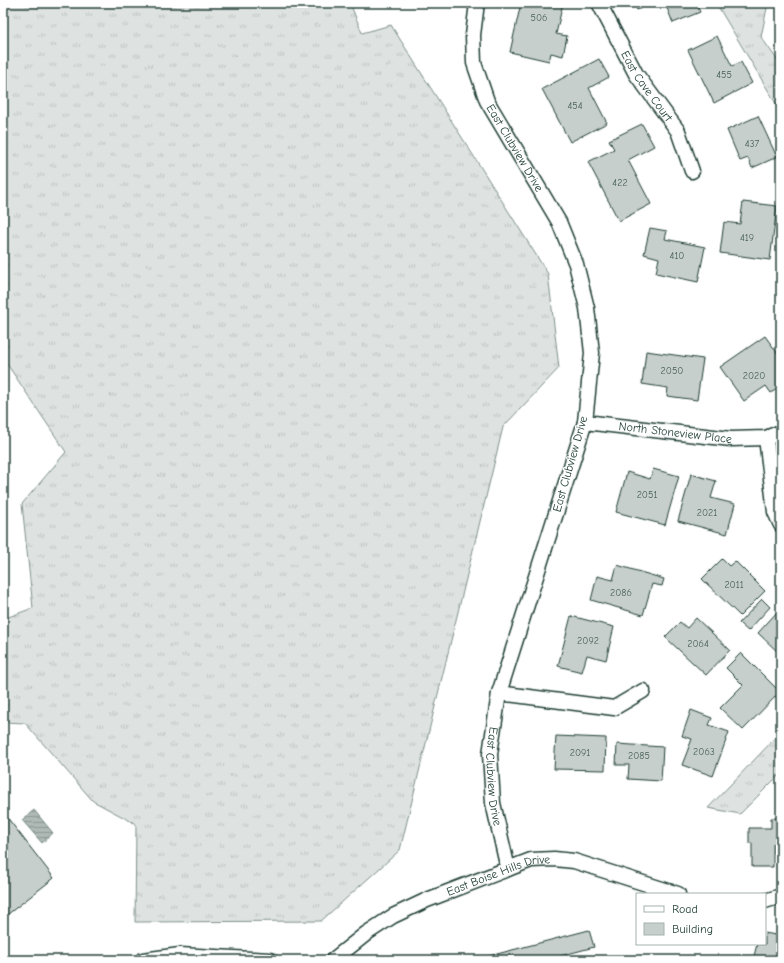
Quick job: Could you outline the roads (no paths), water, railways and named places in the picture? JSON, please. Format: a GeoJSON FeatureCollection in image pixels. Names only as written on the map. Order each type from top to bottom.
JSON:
{"type":"FeatureCollection","features":[{"type":"Feature","properties":{"kind":"street","name":"East Clubview Drive"},"geometry":{"type":"LineString","coordinates":[[478,3],[473,35],[474,63],[487,101],[559,222],[576,264],[587,308],[592,353],[585,422],[499,693],[490,754],[493,803],[508,869]]}},
{"type":"Feature","properties":{"kind":"street","name":"East Cave Court"},"geometry":{"type":"LineString","coordinates":[[599,3],[636,74],[678,131],[692,171]]}},
{"type":"Feature","properties":{"kind":"street","name":"North Stoneview Place"},"geometry":{"type":"LineString","coordinates":[[585,422],[731,439],[766,438],[781,432]]}},
{"type":"Feature","properties":{"kind":"street"},"geometry":{"type":"LineString","coordinates":[[766,438],[775,512],[781,525]]}},
{"type":"Feature","properties":{"kind":"street"},"geometry":{"type":"LineString","coordinates":[[499,693],[614,708],[643,690]]}},
{"type":"Feature","properties":{"kind":"street","name":"East Boise Hills Drive"},"geometry":{"type":"LineString","coordinates":[[333,960],[367,933],[393,916],[427,900],[531,860],[554,859],[574,861],[675,893]]}},
{"type":"Feature","properties":{"kind":"street"},"geometry":{"type":"LineString","coordinates":[[766,901],[781,896]]}},
{"type":"Feature","properties":{"kind":"street"},"geometry":{"type":"LineString","coordinates":[[143,960],[180,955],[270,960]]}}]}
